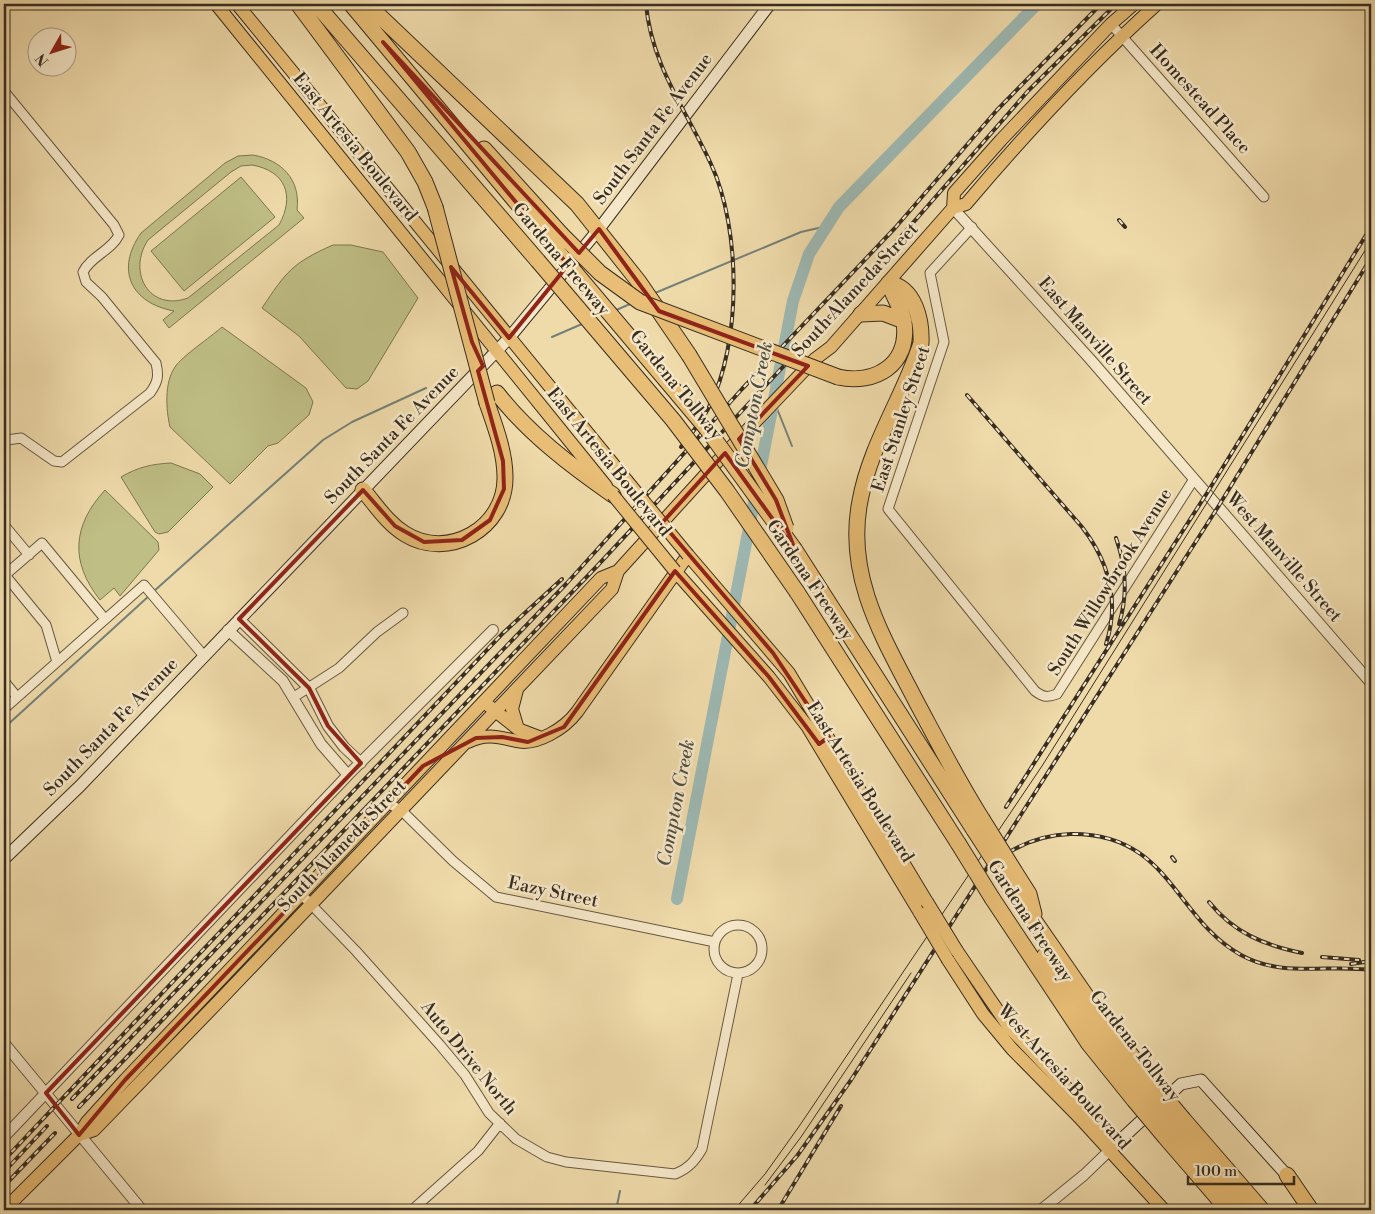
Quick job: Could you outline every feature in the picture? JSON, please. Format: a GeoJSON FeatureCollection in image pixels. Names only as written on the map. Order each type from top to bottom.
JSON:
{"type":"FeatureCollection","features":[{"type":"Feature","properties":{"kind":"highway"},"geometry":{"type":"LineString","coordinates":[[298,4],[315,23],[408,152],[425,182],[435,207],[472,342],[492,398],[503,461],[504,489],[490,520],[473,535],[462,540],[442,543],[424,542],[414,538],[395,526],[363,490]]}},
{"type":"Feature","properties":{"kind":"highway","name":"Gardena Freeway"},"geometry":{"type":"LineString","coordinates":[[316,4],[548,249],[707,429],[799,556],[851,638],[853,655],[971,832],[1004,885],[1073,1020],[1144,1091],[1174,1128],[1262,1210]]}},
{"type":"Feature","properties":{"kind":"highway"},"geometry":{"type":"LineString","coordinates":[[327,4],[548,249],[600,273],[640,302],[838,377],[851,380],[870,378],[890,367],[902,347],[904,322],[889,283]]}},
{"type":"Feature","properties":{"kind":"highway"},"geometry":{"type":"LineString","coordinates":[[351,4],[548,249]]}},
{"type":"Feature","properties":{"kind":"highway"},"geometry":{"type":"LineString","coordinates":[[367,4],[554,181],[599,229],[639,282],[689,355],[776,500],[799,556]]}},
{"type":"Feature","properties":{"kind":"highway","name":"Gardena Freeway"},"geometry":{"type":"LineString","coordinates":[[548,249],[798,587],[930,799],[971,832]]}},
{"type":"Feature","properties":{"kind":"highway"},"geometry":{"type":"LineString","coordinates":[[889,283],[895,284],[913,301],[921,321],[922,342],[871,463],[860,500],[857,532],[858,565],[866,598],[878,629],[960,783],[971,832],[1004,885]]}},
{"type":"Feature","properties":{"kind":"highway"},"geometry":{"type":"LineString","coordinates":[[861,314],[884,314],[904,322]]}},
{"type":"Feature","properties":{"kind":"highway"},"geometry":{"type":"LineString","coordinates":[[492,398],[613,495]]}},
{"type":"Feature","properties":{"kind":"highway","name":"Gardena Freeway"},"geometry":{"type":"LineString","coordinates":[[1004,885],[1029,894],[1039,930],[1098,1013],[1144,1091],[1174,1128],[1176,1151],[1228,1210]]}},
{"type":"Feature","properties":{"kind":"highway","name":"Gardena Tollway"},"geometry":{"type":"LineString","coordinates":[[1174,1128],[1248,1210]]}},
{"type":"Feature","properties":{"kind":"highway"},"geometry":{"type":"LineString","coordinates":[[1176,1151],[1189,1152],[1240,1210]]}},
{"type":"Feature","properties":{"kind":"highway"},"geometry":{"type":"LineString","coordinates":[[1287,1175],[1311,1210]]}},
{"type":"Feature","properties":{"kind":"main road","name":"East Artesia Boulevard"},"geometry":{"type":"LineString","coordinates":[[216,4],[613,495],[672,575],[769,677],[824,741]]}},
{"type":"Feature","properties":{"kind":"main road","name":"East Artesia Boulevard"},"geometry":{"type":"LineString","coordinates":[[237,4],[688,555],[773,653],[788,673],[824,741],[953,955]]}},
{"type":"Feature","properties":{"kind":"main road","name":"South Santa Fe Avenue"},"geometry":{"type":"LineString","coordinates":[[4,859],[80,786],[497,352],[599,229],[770,4]]}},
{"type":"Feature","properties":{"kind":"main road","name":"South Alameda Street"},"geometry":{"type":"LineString","coordinates":[[953,208],[954,193],[1009,131],[1111,24],[1134,4]]}},
{"type":"Feature","properties":{"kind":"main road","name":"South Alameda Street"},"geometry":{"type":"LineString","coordinates":[[80,1134],[94,1130],[140,1084],[612,589],[618,571],[717,462],[815,360],[831,347],[953,208],[966,204],[1031,128],[1122,36],[1157,4]]}},
{"type":"Feature","properties":{"kind":"main road"},"geometry":{"type":"LineString","coordinates":[[313,122],[324,112]]}},
{"type":"Feature","properties":{"kind":"main road"},"geometry":{"type":"LineString","coordinates":[[464,744],[476,738],[488,736],[502,736],[518,742],[528,742],[557,732],[571,720],[688,555]]}},
{"type":"Feature","properties":{"kind":"main road","name":"South Alameda Street"},"geometry":{"type":"LineString","coordinates":[[4,1210],[80,1134],[87,1122],[125,1080],[601,578],[618,571]]}},
{"type":"Feature","properties":{"kind":"main road"},"geometry":{"type":"LineString","coordinates":[[518,687],[512,709],[518,729]]}},
{"type":"Feature","properties":{"kind":"main road"},"geometry":{"type":"LineString","coordinates":[[484,701],[518,729],[533,736],[541,737]]}},
{"type":"Feature","properties":{"kind":"main road","name":"West Artesia Boulevard"},"geometry":{"type":"LineString","coordinates":[[953,955],[970,995],[1000,1035],[1113,1147],[1164,1210]]}},
{"type":"Feature","properties":{"kind":"main road","name":"West Artesia Boulevard"},"geometry":{"type":"LineString","coordinates":[[1113,1147],[1181,1084],[1201,1080],[1318,1210]]}},
{"type":"Feature","properties":{"kind":"street","name":"Homestead Place"},"geometry":{"type":"LineString","coordinates":[[1111,24],[1264,197]]}},
{"type":"Feature","properties":{"kind":"street"},"geometry":{"type":"LineString","coordinates":[[4,91],[114,225],[119,235],[115,242],[86,266],[83,272],[86,282],[102,297],[156,363],[159,374],[157,383],[150,393],[62,462],[54,461],[22,438],[8,440]]}},
{"type":"Feature","properties":{"kind":"street","name":"East Manville Street"},"geometry":{"type":"LineString","coordinates":[[953,208],[972,227],[1211,498]]}},
{"type":"Feature","properties":{"kind":"street","name":"East Stanley Street"},"geometry":{"type":"LineString","coordinates":[[972,227],[930,273],[944,342],[888,509],[1035,691],[1042,696],[1050,697]]}},
{"type":"Feature","properties":{"kind":"street","name":"South Willowbrook Avenue"},"geometry":{"type":"LineString","coordinates":[[1050,697],[1057,694],[1062,687],[1194,479]]}},
{"type":"Feature","properties":{"kind":"street","name":"West Manville Street"},"geometry":{"type":"LineString","coordinates":[[1211,498],[1371,683]]}},
{"type":"Feature","properties":{"kind":"street"},"geometry":{"type":"LineString","coordinates":[[4,525],[29,555]]}},
{"type":"Feature","properties":{"kind":"street"},"geometry":{"type":"LineString","coordinates":[[58,662],[46,625],[4,574],[42,543],[105,619]]}},
{"type":"Feature","properties":{"kind":"street"},"geometry":{"type":"LineString","coordinates":[[4,709],[143,586],[146,586],[204,656]]}},
{"type":"Feature","properties":{"kind":"street"},"geometry":{"type":"LineString","coordinates":[[294,696],[339,668],[377,632],[403,613]]}},
{"type":"Feature","properties":{"kind":"street"},"geometry":{"type":"LineString","coordinates":[[239,619],[309,688],[328,726],[360,763]]}},
{"type":"Feature","properties":{"kind":"street"},"geometry":{"type":"LineString","coordinates":[[228,630],[283,681],[294,696],[321,744],[348,775]]}},
{"type":"Feature","properties":{"kind":"street"},"geometry":{"type":"LineString","coordinates":[[4,1137],[348,775],[493,630]]}},
{"type":"Feature","properties":{"kind":"street"},"geometry":{"type":"LineString","coordinates":[[4,681],[17,697]]}},
{"type":"Feature","properties":{"kind":"street","name":"Eazy Street"},"geometry":{"type":"LineString","coordinates":[[387,803],[401,810],[453,861],[496,897],[715,942]]}},
{"type":"Feature","properties":{"kind":"street","name":"Auto Drive North"},"geometry":{"type":"LineString","coordinates":[[301,894],[356,951],[440,1045],[465,1075],[489,1113],[516,1140],[547,1157],[566,1162],[675,1174],[684,1170],[696,1159],[702,1149],[738,974]]}},
{"type":"Feature","properties":{"kind":"street"},"geometry":{"type":"LineString","coordinates":[[736,925],[751,929],[759,937],[762,952],[759,962],[752,969],[738,974],[725,970],[719,963],[714,951],[715,942],[723,930],[736,925]]}},
{"type":"Feature","properties":{"kind":"street"},"geometry":{"type":"LineString","coordinates":[[4,1043],[142,1210]]}},
{"type":"Feature","properties":{"kind":"street"},"geometry":{"type":"LineString","coordinates":[[412,1210],[478,1151],[500,1123]]}},
{"type":"Feature","properties":{"kind":"street"},"geometry":{"type":"LineString","coordinates":[[1041,1210],[1084,1175],[1113,1147]]}},
{"type":"Feature","properties":{"kind":"highlighted area"},"geometry":{"type":"Polygon","coordinates":[[[383,42],[579,253],[599,229],[659,311],[808,366],[739,439],[776,500],[795,550],[725,453],[662,523],[773,653],[829,737],[819,744],[769,677],[675,571],[564,727],[528,742],[502,737],[476,738],[423,766],[125,1080],[79,1135],[46,1093],[361,763],[328,726],[309,688],[239,619],[363,490],[395,526],[424,542],[462,540],[490,520],[504,489],[503,461],[478,371],[483,366],[472,342],[451,267],[509,338],[568,265],[383,42]]]}},
{"type":"Feature","properties":{"kind":"shaded area"},"geometry":{"type":"Polygon","coordinates":[[[253,155],[272,161],[280,166],[292,180],[296,189],[297,210],[304,218],[169,328],[163,320],[174,311],[147,301],[138,293],[132,283],[129,272],[129,260],[133,247],[141,233],[225,163],[238,156],[253,155]],[[252,165],[241,166],[231,172],[148,240],[142,252],[141,276],[153,294],[162,299],[174,301],[188,298],[279,225],[286,204],[284,186],[280,179],[264,168],[252,165]]]}},
{"type":"Feature","properties":{"kind":"shaded area"},"geometry":{"type":"Polygon","coordinates":[[[241,177],[275,217],[184,291],[151,251],[241,177]]]}},
{"type":"Feature","properties":{"kind":"shaded area"},"geometry":{"type":"Polygon","coordinates":[[[333,245],[351,245],[383,252],[418,298],[368,381],[357,389],[346,388],[299,336],[262,308],[291,270],[308,257],[333,245]]]}},
{"type":"Feature","properties":{"kind":"shaded area"},"geometry":{"type":"Polygon","coordinates":[[[222,327],[306,388],[313,402],[309,415],[278,443],[268,446],[230,484],[170,427],[167,405],[169,381],[175,367],[190,352],[222,327]]]}},
{"type":"Feature","properties":{"kind":"shaded area"},"geometry":{"type":"Polygon","coordinates":[[[171,463],[200,474],[213,487],[168,532],[159,534],[155,532],[121,477],[145,467],[171,463]]]}},
{"type":"Feature","properties":{"kind":"shaded area"},"geometry":{"type":"Polygon","coordinates":[[[105,490],[158,542],[159,550],[120,596],[114,588],[100,600],[83,572],[79,544],[86,517],[105,490]]]}},
{"type":"Feature","properties":{"kind":"waterway","name":"Compton Creek"},"geometry":{"type":"LineString","coordinates":[[677,899],[793,301],[809,254],[839,207],[1037,4]]}},
{"type":"Feature","properties":{"kind":"waterway"},"geometry":{"type":"LineString","coordinates":[[655,293],[801,232],[827,226]]}},
{"type":"Feature","properties":{"kind":"waterway"},"geometry":{"type":"LineString","coordinates":[[614,311],[630,304]]}},
{"type":"Feature","properties":{"kind":"waterway"},"geometry":{"type":"LineString","coordinates":[[552,337],[582,324]]}},
{"type":"Feature","properties":{"kind":"waterway"},"geometry":{"type":"LineString","coordinates":[[153,592],[323,440],[352,422],[426,388]]}},
{"type":"Feature","properties":{"kind":"waterway"},"geometry":{"type":"LineString","coordinates":[[776,406],[792,446]]}},
{"type":"Feature","properties":{"kind":"waterway"},"geometry":{"type":"LineString","coordinates":[[4,728],[150,595]]}},
{"type":"Feature","properties":{"kind":"waterway","name":"Compton Creek"},"geometry":{"type":"LineString","coordinates":[[616,1210],[620,1191]]}},
{"type":"Feature","properties":{"kind":"tram line"},"geometry":{"type":"LineString","coordinates":[[734,1210],[765,1174],[800,1125],[1042,766],[1371,241]]}},
{"type":"Feature","properties":{"kind":"tram line"},"geometry":{"type":"LineString","coordinates":[[765,1185],[801,1137],[911,973]]}},
{"type":"Feature","properties":{"kind":"railway"},"geometry":{"type":"LineString","coordinates":[[646,4],[649,26],[662,67],[711,164],[721,190],[728,220],[732,252],[734,286],[732,319],[720,381],[709,407],[681,447]]}},
{"type":"Feature","properties":{"kind":"railway"},"geometry":{"type":"LineString","coordinates":[[72,1099],[567,583],[742,389],[895,228],[997,110],[1101,4]]}},
{"type":"Feature","properties":{"kind":"railway"},"geometry":{"type":"LineString","coordinates":[[79,1107],[599,564],[850,295],[1028,91],[1116,4]]}},
{"type":"Feature","properties":{"kind":"railway"},"geometry":{"type":"LineString","coordinates":[[1119,220],[1125,227]]}},
{"type":"Feature","properties":{"kind":"railway"},"geometry":{"type":"LineString","coordinates":[[1006,807],[1207,493],[1371,227]]}},
{"type":"Feature","properties":{"kind":"railway"},"geometry":{"type":"LineString","coordinates":[[750,1210],[797,1156],[851,1080],[1218,507],[1371,258]]}},
{"type":"Feature","properties":{"kind":"railway"},"geometry":{"type":"LineString","coordinates":[[967,395],[1082,527],[1099,554],[1105,568],[1112,597],[1110,628],[1106,644]]}},
{"type":"Feature","properties":{"kind":"railway"},"geometry":{"type":"LineString","coordinates":[[1116,538],[1122,559],[1125,581],[1124,602],[1119,624]]}},
{"type":"Feature","properties":{"kind":"railway"},"geometry":{"type":"LineString","coordinates":[[4,1160],[502,634],[562,579]]}},
{"type":"Feature","properties":{"kind":"railway"},"geometry":{"type":"LineString","coordinates":[[992,865],[1019,847],[1049,836],[1071,834],[1104,837],[1130,847],[1151,862],[1200,920],[1219,939],[1241,955],[1257,962],[1289,968],[1371,970]]}},
{"type":"Feature","properties":{"kind":"railway"},"geometry":{"type":"LineString","coordinates":[[1172,857],[1175,861]]}},
{"type":"Feature","properties":{"kind":"railway"},"geometry":{"type":"LineString","coordinates":[[1209,902],[1239,930],[1262,942],[1302,953]]}},
{"type":"Feature","properties":{"kind":"railway"},"geometry":{"type":"LineString","coordinates":[[1322,957],[1359,960]]}},
{"type":"Feature","properties":{"kind":"railway"},"geometry":{"type":"LineString","coordinates":[[1351,964],[1371,961]]}},
{"type":"Feature","properties":{"kind":"railway"},"geometry":{"type":"LineString","coordinates":[[778,1210],[841,1106]]}},
{"type":"Feature","properties":{"kind":"railway"},"geometry":{"type":"LineString","coordinates":[[4,1172],[47,1126]]}},
{"type":"Feature","properties":{"kind":"railway"},"geometry":{"type":"LineString","coordinates":[[4,1186],[55,1133]]}}]}
